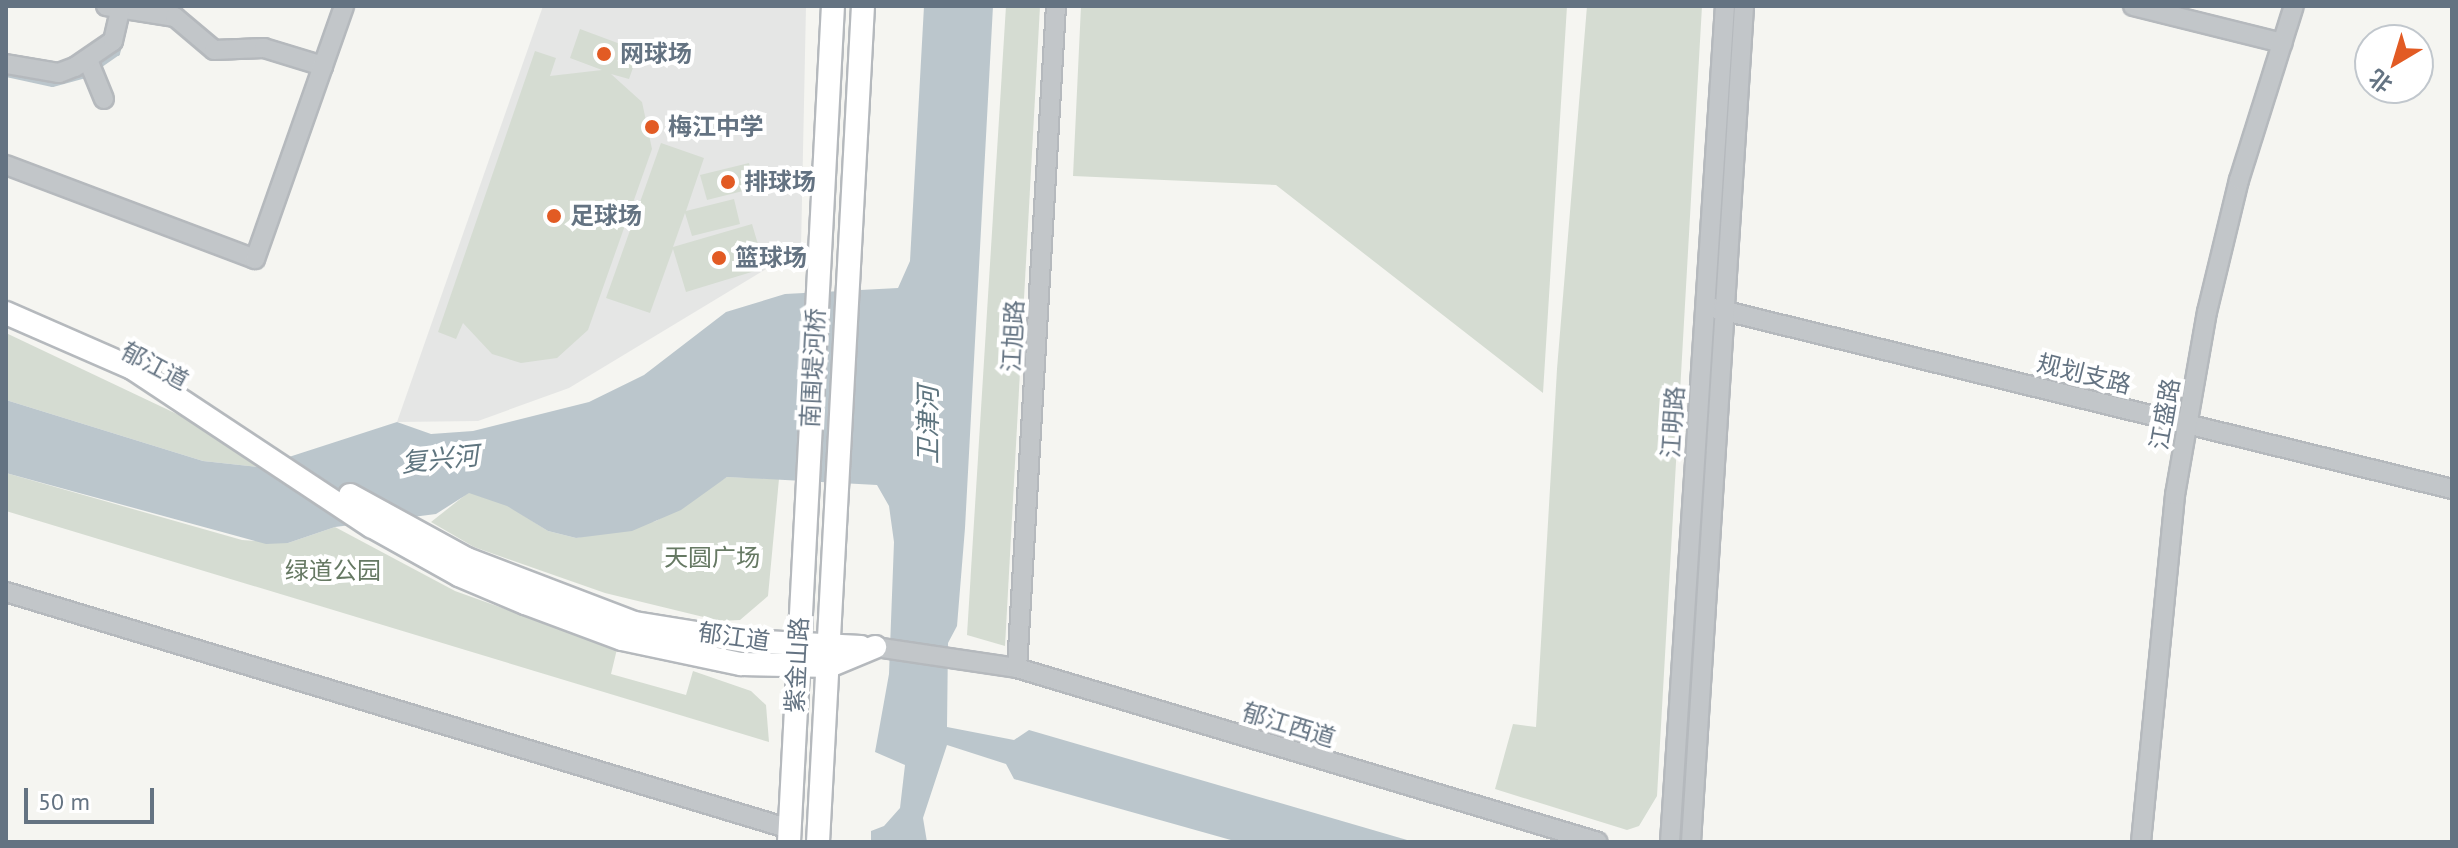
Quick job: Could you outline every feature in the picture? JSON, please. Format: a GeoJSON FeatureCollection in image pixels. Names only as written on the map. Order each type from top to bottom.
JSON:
{"type":"FeatureCollection","features":[{"type":"Feature","properties":{"kind":"main road","name":"南围堤河桥"},"geometry":{"type":"LineString","coordinates":[[807,488],[833,6]]}},
{"type":"Feature","properties":{"kind":"main road","name":"南围堤河桥"},"geometry":{"type":"LineString","coordinates":[[837,489],[863,6]]}},
{"type":"Feature","properties":{"kind":"main road","name":"郁江道"},"geometry":{"type":"LineString","coordinates":[[6,298],[136,362],[463,567],[656,648],[711,660],[796,667],[829,656],[882,648]]}},
{"type":"Feature","properties":{"kind":"main road","name":"郁江道"},"geometry":{"type":"LineString","coordinates":[[6,313],[136,362]]}},
{"type":"Feature","properties":{"kind":"main road","name":"紫金山路"},"geometry":{"type":"LineString","coordinates":[[789,836],[807,488]]}},
{"type":"Feature","properties":{"kind":"main road","name":"紫金山路"},"geometry":{"type":"LineString","coordinates":[[818,842],[837,489]]}},
{"type":"Feature","properties":{"kind":"main road","name":"郁江道"},"geometry":{"type":"LineString","coordinates":[[463,567],[635,623],[798,644],[829,656]]}},
{"type":"Feature","properties":{"kind":"street"},"geometry":{"type":"LineString","coordinates":[[6,165],[255,259],[344,6]]}},
{"type":"Feature","properties":{"kind":"street","name":"江旭路"},"geometry":{"type":"LineString","coordinates":[[1017,668],[1056,6]]}},
{"type":"Feature","properties":{"kind":"street","name":"江明路"},"geometry":{"type":"LineString","coordinates":[[1691,842],[1725,6]]}},
{"type":"Feature","properties":{"kind":"street","name":"江明路"},"geometry":{"type":"LineString","coordinates":[[1670,842],[1713,308],[1744,6]]}},
{"type":"Feature","properties":{"kind":"street"},"geometry":{"type":"LineString","coordinates":[[2133,6],[2282,43]]}},
{"type":"Feature","properties":{"kind":"street","name":"江盛路"},"geometry":{"type":"LineString","coordinates":[[2141,842],[2175,495],[2187,424],[2239,180],[2294,6]]}},
{"type":"Feature","properties":{"kind":"street"},"geometry":{"type":"LineString","coordinates":[[6,64],[59,73],[88,60],[113,41],[121,9],[175,17],[214,50],[264,48],[323,66]]}},
{"type":"Feature","properties":{"kind":"street"},"geometry":{"type":"LineString","coordinates":[[88,60],[101,90]]}},
{"type":"Feature","properties":{"kind":"street","name":"规划支路"},"geometry":{"type":"LineString","coordinates":[[1713,308],[2452,489]]}},
{"type":"Feature","properties":{"kind":"street"},"geometry":{"type":"LineString","coordinates":[[6,592],[789,836]]}},
{"type":"Feature","properties":{"kind":"street","name":"郁江西道"},"geometry":{"type":"LineString","coordinates":[[882,648],[1017,668],[1598,842]]}},
{"type":"Feature","properties":{"kind":"shaded area","name":"梅江中学"},"geometry":{"type":"Polygon","coordinates":[[[543,6],[806,6],[801,248],[569,388],[478,421],[397,422],[543,6]]]}},
{"type":"Feature","properties":{"kind":"green space"},"geometry":{"type":"Polygon","coordinates":[[[1006,6],[1040,6],[1005,646],[967,635],[1006,6]]]}},
{"type":"Feature","properties":{"kind":"green space"},"geometry":{"type":"Polygon","coordinates":[[[1081,6],[1567,6],[1543,393],[1276,185],[1073,176],[1081,6]]]}},
{"type":"Feature","properties":{"kind":"green space"},"geometry":{"type":"Polygon","coordinates":[[[1587,6],[1702,6],[1657,796],[1639,826],[1627,830],[1495,789],[1513,724],[1536,727],[1557,369],[1587,6]]]}},
{"type":"Feature","properties":{"kind":"green space"},"geometry":{"type":"Polygon","coordinates":[[[580,29],[639,51],[629,79],[611,74],[642,102],[652,149],[588,330],[557,358],[521,363],[492,354],[463,323],[456,339],[438,332],[535,51],[556,58],[550,76],[602,70],[570,58],[580,29]]]}},
{"type":"Feature","properties":{"kind":"green space"},"geometry":{"type":"Polygon","coordinates":[[[661,143],[704,158],[686,211],[734,199],[740,224],[692,236],[685,213],[673,247],[752,224],[765,268],[686,292],[673,249],[650,313],[606,298],[661,143]]]}},
{"type":"Feature","properties":{"kind":"green space","name":"排球场"},"geometry":{"type":"Polygon","coordinates":[[[749,163],[755,188],[707,200],[700,175],[749,163]]]}},
{"type":"Feature","properties":{"kind":"green space"},"geometry":{"type":"Polygon","coordinates":[[[6,333],[198,424],[258,467],[203,461],[6,400],[6,333]]]}},
{"type":"Feature","properties":{"kind":"green space","name":"绿道公园"},"geometry":{"type":"Polygon","coordinates":[[[6,473],[242,540],[288,543],[335,527],[455,591],[617,649],[611,674],[686,695],[693,671],[751,691],[766,705],[769,742],[6,511],[6,473]]]}},
{"type":"Feature","properties":{"kind":"green space","name":"天圆广场"},"geometry":{"type":"Polygon","coordinates":[[[727,477],[779,479],[768,596],[740,620],[720,621],[605,593],[474,547],[431,522],[469,492],[507,505],[548,531],[576,538],[656,521],[727,477]]]}},
{"type":"Feature","properties":{"kind":"water"},"geometry":{"type":"Polygon","coordinates":[[[924,6],[993,6],[965,528],[957,626],[948,643],[947,727],[1014,740],[1029,730],[1414,842],[1238,842],[1014,779],[1006,764],[947,745],[923,818],[927,842],[871,842],[871,831],[884,826],[900,808],[905,765],[875,752],[889,674],[894,542],[889,506],[877,485],[727,477],[681,510],[632,531],[576,538],[548,531],[507,506],[469,493],[436,514],[335,527],[288,543],[266,544],[6,473],[6,400],[203,461],[258,467],[397,422],[431,434],[473,431],[589,402],[644,375],[726,312],[785,294],[898,288],[910,261],[924,6]]]}},
{"type":"Feature","properties":{"kind":"waterway"},"geometry":{"type":"LineString","coordinates":[[6,74],[52,84],[85,75],[117,53],[127,16]]}},
{"type":"Feature","properties":{"kind":"place","name":"网球场"},"geometry":{"type":"Point","coordinates":[604,54]}},
{"type":"Feature","properties":{"kind":"place","name":"梅江中学"},"geometry":{"type":"Point","coordinates":[652,127]}},
{"type":"Feature","properties":{"kind":"place","name":"排球场"},"geometry":{"type":"Point","coordinates":[728,182]}},
{"type":"Feature","properties":{"kind":"place","name":"足球场"},"geometry":{"type":"Point","coordinates":[554,216]}},
{"type":"Feature","properties":{"kind":"place","name":"篮球场"},"geometry":{"type":"Point","coordinates":[719,258]}},
{"type":"Feature","properties":{"kind":"water label","name":"卫津河"},"geometry":{"type":"Point","coordinates":[928,425]}},
{"type":"Feature","properties":{"kind":"water label","name":"复兴河"},"geometry":{"type":"Point","coordinates":[440,459]}}]}
